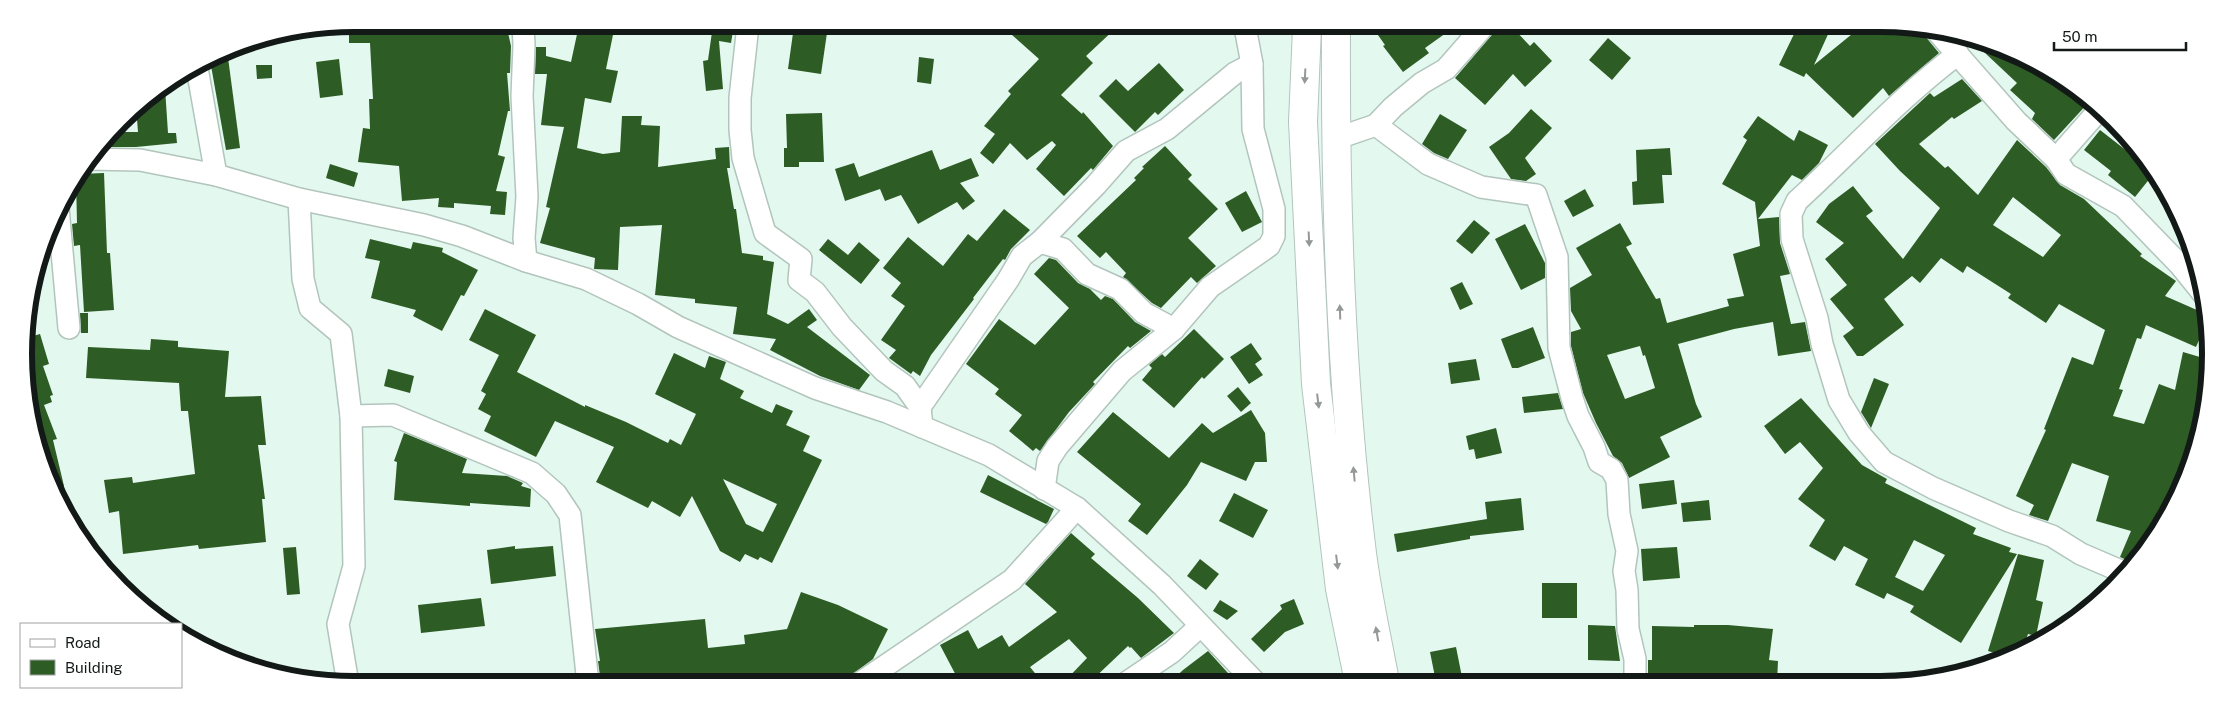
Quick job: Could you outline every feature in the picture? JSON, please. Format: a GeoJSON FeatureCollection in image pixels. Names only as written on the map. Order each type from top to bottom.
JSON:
{"type":"FeatureCollection","features":[{"type":"Feature","properties":{"kind":"main road"},"geometry":{"type":"LineString","coordinates":[[1307,32],[1304,122],[1316,384],[1340,589],[1358,676]]}},
{"type":"Feature","properties":{"kind":"main road"},"geometry":{"type":"LineString","coordinates":[[1336,32],[1335,139],[1341,332],[1359,527],[1384,676]]}},
{"type":"Feature","properties":{"kind":"street"},"geometry":{"type":"LineString","coordinates":[[523,32],[522,96],[527,197],[524,238],[526,261]]}},
{"type":"Feature","properties":{"kind":"street"},"geometry":{"type":"LineString","coordinates":[[747,32],[740,98],[740,130],[743,158],[765,233],[801,259],[799,280],[815,292],[842,327],[884,371],[905,386],[921,417]]}},
{"type":"Feature","properties":{"kind":"street"},"geometry":{"type":"LineString","coordinates":[[1044,488],[1048,461],[1057,447],[1122,371],[1174,329],[1210,287],[1269,246],[1274,236],[1274,209],[1253,129],[1252,64],[1246,32]]}},
{"type":"Feature","properties":{"kind":"street"},"geometry":{"type":"LineString","coordinates":[[1335,139],[1376,126],[1407,95],[1446,68],[1478,32]]}},
{"type":"Feature","properties":{"kind":"street"},"geometry":{"type":"LineString","coordinates":[[1945,39],[2005,109],[2056,159],[2066,174],[2123,206],[2193,281]]}},
{"type":"Feature","properties":{"kind":"street"},"geometry":{"type":"LineString","coordinates":[[1958,54],[1935,71],[1898,104],[1797,201],[1791,214],[1792,239],[1815,310],[1822,344],[1839,400],[1859,433],[1884,462],[1950,495],[2009,521],[2052,536],[2081,554],[2118,570]]}},
{"type":"Feature","properties":{"kind":"street"},"geometry":{"type":"LineString","coordinates":[[921,417],[1022,256],[1040,242],[1096,186],[1126,151],[1167,129],[1234,73],[1252,64]]}},
{"type":"Feature","properties":{"kind":"street"},"geometry":{"type":"LineString","coordinates":[[198,73],[216,175]]}},
{"type":"Feature","properties":{"kind":"street"},"geometry":{"type":"LineString","coordinates":[[2056,159],[2095,115]]}},
{"type":"Feature","properties":{"kind":"street"},"geometry":{"type":"LineString","coordinates":[[1376,126],[1428,164],[1481,188],[1536,195],[1557,257],[1559,348],[1572,398],[1599,462],[1611,469],[1617,480],[1619,514],[1627,551],[1624,571],[1627,590],[1628,629],[1635,659],[1635,676]]}},
{"type":"Feature","properties":{"kind":"street"},"geometry":{"type":"LineString","coordinates":[[98,159],[140,160],[216,175],[299,199],[424,225],[462,236],[526,261],[586,279],[678,326],[815,388],[887,412],[921,417],[1077,508],[1162,585],[1250,676]]}},
{"type":"Feature","properties":{"kind":"street"},"geometry":{"type":"LineString","coordinates":[[299,199],[303,279],[310,308],[341,334],[351,416],[354,566],[338,624],[347,676]]}},
{"type":"Feature","properties":{"kind":"street"},"geometry":{"type":"LineString","coordinates":[[60,226],[69,328]]}},
{"type":"Feature","properties":{"kind":"street"},"geometry":{"type":"LineString","coordinates":[[1040,242],[1063,249],[1086,274],[1120,289],[1144,313],[1174,329]]}},
{"type":"Feature","properties":{"kind":"street"},"geometry":{"type":"LineString","coordinates":[[351,416],[392,415],[532,473],[556,494],[570,515],[587,676]]}},
{"type":"Feature","properties":{"kind":"street"},"geometry":{"type":"LineString","coordinates":[[870,676],[1012,580],[1077,508]]}},
{"type":"Feature","properties":{"kind":"street"},"geometry":{"type":"LineString","coordinates":[[1136,676],[1172,652],[1200,626]]}},
{"type":"Feature","properties":{"kind":"building"},"geometry":{"type":"Polygon","coordinates":[[[349,32],[508,32],[511,46],[510,73],[507,73],[510,111],[508,111],[498,155],[505,157],[496,191],[507,192],[505,215],[490,214],[491,206],[454,203],[454,208],[438,207],[439,198],[402,201],[399,166],[358,162],[363,128],[370,129],[369,99],[373,99],[370,43],[349,43],[349,32]]]}},
{"type":"Feature","properties":{"kind":"building"},"geometry":{"type":"Polygon","coordinates":[[[577,32],[614,32],[606,69],[618,71],[611,103],[585,98],[577,148],[603,154],[620,152],[622,116],[642,116],[641,125],[660,126],[658,167],[716,159],[715,148],[729,147],[730,168],[727,168],[734,209],[736,209],[742,253],[763,256],[763,260],[774,262],[767,314],[788,324],[809,309],[817,320],[807,327],[870,375],[859,390],[820,376],[770,350],[776,339],[733,334],[737,307],[695,303],[695,299],[655,295],[662,225],[620,227],[618,270],[594,269],[595,258],[540,243],[550,208],[546,207],[564,127],[541,125],[547,74],[535,74],[536,47],[546,47],[546,56],[571,62],[577,32]]]}},
{"type":"Feature","properties":{"kind":"building"},"geometry":{"type":"Polygon","coordinates":[[[712,32],[733,32],[731,43],[719,41],[723,89],[706,91],[703,61],[708,60],[712,32]]]}},
{"type":"Feature","properties":{"kind":"building"},"geometry":{"type":"Polygon","coordinates":[[[793,32],[827,32],[821,74],[788,69],[793,32]]]}},
{"type":"Feature","properties":{"kind":"building"},"geometry":{"type":"Polygon","coordinates":[[[1015,32],[1112,32],[1086,56],[1093,63],[1061,95],[1082,114],[1083,112],[1113,146],[1093,170],[1091,168],[1064,196],[1036,169],[1056,145],[1052,141],[1027,160],[1010,143],[993,164],[980,153],[995,134],[984,126],[1011,94],[1008,91],[1039,59],[1012,35],[1015,32]]]}},
{"type":"Feature","properties":{"kind":"building"},"geometry":{"type":"Polygon","coordinates":[[[1376,32],[1447,32],[1425,48],[1429,53],[1403,72],[1383,46],[1385,45],[1376,32]]]}},
{"type":"Feature","properties":{"kind":"building"},"geometry":{"type":"Polygon","coordinates":[[[1492,32],[1517,32],[1530,46],[1534,42],[1552,61],[1525,87],[1513,74],[1485,105],[1455,78],[1492,32]]]}},
{"type":"Feature","properties":{"kind":"building"},"geometry":{"type":"Polygon","coordinates":[[[1795,32],[1829,32],[1814,65],[1855,32],[1925,35],[1939,53],[1889,96],[1883,88],[1853,118],[1806,73],[1804,77],[1779,65],[1795,32]]]}},
{"type":"Feature","properties":{"kind":"building"},"geometry":{"type":"Polygon","coordinates":[[[1608,38],[1631,58],[1612,80],[1589,60],[1608,38]]]}},
{"type":"Feature","properties":{"kind":"building"},"geometry":{"type":"Polygon","coordinates":[[[1981,49],[2003,57],[2041,76],[2085,106],[2054,140],[2032,119],[2035,113],[2010,90],[2017,83],[1981,49]]]}},
{"type":"Feature","properties":{"kind":"building"},"geometry":{"type":"Polygon","coordinates":[[[919,57],[934,59],[931,84],[917,82],[919,57]]]}},
{"type":"Feature","properties":{"kind":"building"},"geometry":{"type":"Polygon","coordinates":[[[228,58],[240,148],[226,150],[211,66],[228,58]]]}},
{"type":"Feature","properties":{"kind":"building"},"geometry":{"type":"Polygon","coordinates":[[[339,59],[343,95],[320,98],[316,62],[339,59]]]}},
{"type":"Feature","properties":{"kind":"building"},"geometry":{"type":"Polygon","coordinates":[[[1159,63],[1184,90],[1158,115],[1155,112],[1135,132],[1099,96],[1116,79],[1128,91],[1159,63]]]}},
{"type":"Feature","properties":{"kind":"building"},"geometry":{"type":"Polygon","coordinates":[[[256,65],[272,65],[272,78],[257,79],[256,65]]]}},
{"type":"Feature","properties":{"kind":"building"},"geometry":{"type":"Polygon","coordinates":[[[1962,79],[1982,101],[1954,119],[1952,117],[1919,144],[1945,168],[1948,166],[1978,195],[2017,140],[2046,167],[2060,185],[2084,199],[2142,254],[2140,256],[2176,281],[2165,296],[2199,311],[2201,335],[2196,347],[2146,325],[2141,339],[2137,338],[2119,389],[2123,390],[2113,416],[2144,424],[2159,384],[2175,390],[2183,352],[2202,358],[2199,396],[2191,437],[2177,477],[2158,515],[2127,560],[2120,557],[2131,531],[2096,521],[2109,476],[2072,463],[2048,521],[2029,515],[2034,505],[2016,496],[2046,430],[2044,429],[2072,357],[2093,365],[2105,330],[2059,304],[2046,323],[2008,298],[2011,294],[1967,266],[1963,273],[1941,258],[1920,283],[1912,276],[1884,299],[1904,325],[1863,356],[1857,356],[1843,336],[1854,328],[1830,299],[1847,285],[1825,259],[1844,243],[1816,222],[1829,204],[1853,186],[1873,211],[1866,216],[1903,259],[1940,208],[1900,171],[1875,144],[1930,93],[1934,97],[1962,79]],[[2013,197],[1993,225],[2043,257],[2061,235],[2013,197]]]}},
{"type":"Feature","properties":{"kind":"building"},"geometry":{"type":"Polygon","coordinates":[[[165,94],[168,133],[176,133],[177,143],[136,147],[110,147],[110,144],[122,132],[138,132],[137,117],[165,94]]]}},
{"type":"Feature","properties":{"kind":"building"},"geometry":{"type":"Polygon","coordinates":[[[1531,109],[1552,128],[1525,158],[1536,174],[1526,181],[1511,179],[1489,147],[1509,133],[1531,109]]]}},
{"type":"Feature","properties":{"kind":"building"},"geometry":{"type":"Polygon","coordinates":[[[822,113],[824,162],[799,162],[799,167],[784,167],[784,148],[787,148],[786,114],[822,113]]]}},
{"type":"Feature","properties":{"kind":"building"},"geometry":{"type":"Polygon","coordinates":[[[1440,114],[1467,130],[1448,159],[1434,153],[1422,144],[1440,114]]]}},
{"type":"Feature","properties":{"kind":"building"},"geometry":{"type":"Polygon","coordinates":[[[1758,116],[1794,141],[1799,130],[1828,145],[1819,163],[1802,180],[1792,175],[1758,219],[1779,217],[1780,243],[1790,274],[1780,276],[1791,324],[1805,322],[1811,351],[1778,356],[1773,322],[1734,329],[1678,344],[1696,404],[1702,417],[1660,437],[1670,457],[1629,478],[1622,463],[1613,456],[1596,423],[1583,393],[1571,346],[1571,332],[1581,329],[1571,311],[1570,288],[1592,275],[1576,248],[1620,223],[1632,244],[1626,247],[1656,299],[1660,298],[1667,323],[1729,306],[1727,299],[1744,296],[1733,254],[1760,246],[1755,202],[1722,184],[1747,140],[1743,137],[1758,116]],[[1640,346],[1607,355],[1625,399],[1655,388],[1645,355],[1643,356],[1640,346]]]}},
{"type":"Feature","properties":{"kind":"building"},"geometry":{"type":"Polygon","coordinates":[[[2100,130],[2127,151],[2128,150],[2149,179],[2135,197],[2108,175],[2111,171],[2084,150],[2100,130]]]}},
{"type":"Feature","properties":{"kind":"building"},"geometry":{"type":"Polygon","coordinates":[[[1165,146],[1192,175],[1188,179],[1218,209],[1188,238],[1216,266],[1197,283],[1191,277],[1161,308],[1152,303],[1123,277],[1126,273],[1106,252],[1100,258],[1077,236],[1136,180],[1134,178],[1144,168],[1142,167],[1165,146]]]}},
{"type":"Feature","properties":{"kind":"building"},"geometry":{"type":"Polygon","coordinates":[[[1670,148],[1672,175],[1662,175],[1664,203],[1633,205],[1632,182],[1637,181],[1636,150],[1670,148]]]}},
{"type":"Feature","properties":{"kind":"building"},"geometry":{"type":"Polygon","coordinates":[[[932,150],[940,170],[971,158],[979,176],[960,183],[975,201],[963,210],[957,202],[918,224],[901,195],[885,201],[880,189],[845,201],[835,169],[854,163],[859,177],[932,150]]]}},
{"type":"Feature","properties":{"kind":"building"},"geometry":{"type":"Polygon","coordinates":[[[330,164],[358,173],[354,187],[326,178],[330,164]]]}},
{"type":"Feature","properties":{"kind":"building"},"geometry":{"type":"Polygon","coordinates":[[[104,173],[107,253],[110,253],[114,310],[84,312],[80,245],[74,246],[72,224],[77,223],[76,192],[88,174],[104,173]]]}},
{"type":"Feature","properties":{"kind":"building"},"geometry":{"type":"Polygon","coordinates":[[[1585,189],[1594,206],[1573,217],[1564,201],[1585,189]]]}},
{"type":"Feature","properties":{"kind":"building"},"geometry":{"type":"Polygon","coordinates":[[[1246,191],[1262,222],[1242,232],[1225,203],[1246,191]]]}},
{"type":"Feature","properties":{"kind":"building"},"geometry":{"type":"Polygon","coordinates":[[[1004,209],[1030,230],[1011,249],[1005,260],[1003,259],[973,298],[931,355],[920,376],[913,371],[911,374],[889,358],[896,350],[881,340],[905,306],[891,296],[901,283],[883,268],[908,237],[943,266],[968,234],[977,241],[1004,209]]]}},
{"type":"Feature","properties":{"kind":"building"},"geometry":{"type":"Polygon","coordinates":[[[1474,220],[1490,233],[1472,254],[1456,241],[1474,220]]]}},
{"type":"Feature","properties":{"kind":"building"},"geometry":{"type":"Polygon","coordinates":[[[1525,224],[1545,263],[1545,278],[1521,290],[1495,239],[1525,224]]]}},
{"type":"Feature","properties":{"kind":"building"},"geometry":{"type":"Polygon","coordinates":[[[370,239],[411,249],[413,242],[443,248],[442,252],[478,270],[464,296],[461,295],[442,331],[413,316],[416,310],[371,298],[380,261],[365,258],[370,239]]]}},
{"type":"Feature","properties":{"kind":"building"},"geometry":{"type":"Polygon","coordinates":[[[828,239],[848,255],[859,242],[880,260],[861,284],[819,250],[828,239]]]}},
{"type":"Feature","properties":{"kind":"building"},"geometry":{"type":"Polygon","coordinates":[[[1049,258],[1056,260],[1078,283],[1090,289],[1101,300],[1105,296],[1113,299],[1135,322],[1151,331],[1130,348],[1128,346],[1093,382],[1095,384],[1069,412],[1040,451],[1036,448],[1033,451],[1009,431],[1022,415],[995,394],[999,389],[966,364],[999,319],[1035,345],[1069,308],[1034,274],[1049,258]]]}},
{"type":"Feature","properties":{"kind":"building"},"geometry":{"type":"Polygon","coordinates":[[[1462,282],[1473,304],[1460,310],[1450,288],[1462,282]]]}},
{"type":"Feature","properties":{"kind":"building"},"geometry":{"type":"Polygon","coordinates":[[[485,309],[536,335],[517,372],[585,407],[585,405],[626,422],[668,443],[670,439],[681,445],[696,414],[655,394],[674,353],[705,368],[709,356],[726,362],[720,379],[744,391],[740,398],[772,413],[776,404],[793,411],[786,425],[810,436],[803,451],[822,460],[772,563],[760,557],[758,560],[745,554],[740,562],[720,551],[692,496],[680,517],[652,501],[648,508],[596,482],[614,447],[555,421],[536,457],[484,431],[491,416],[478,409],[486,394],[481,391],[499,355],[469,340],[485,309]],[[723,479],[746,524],[763,532],[777,504],[723,479]]]}},
{"type":"Feature","properties":{"kind":"building"},"geometry":{"type":"Polygon","coordinates":[[[80,313],[88,313],[88,333],[81,333],[80,313]]]}},
{"type":"Feature","properties":{"kind":"building"},"geometry":{"type":"Polygon","coordinates":[[[1533,327],[1545,358],[1518,368],[1512,368],[1501,339],[1533,327]]]}},
{"type":"Feature","properties":{"kind":"building"},"geometry":{"type":"Polygon","coordinates":[[[1194,329],[1224,359],[1204,379],[1202,377],[1174,408],[1142,380],[1152,368],[1149,365],[1162,354],[1165,357],[1194,329]]]}},
{"type":"Feature","properties":{"kind":"building"},"geometry":{"type":"Polygon","coordinates":[[[40,334],[49,364],[43,366],[53,395],[50,396],[52,402],[44,405],[57,439],[53,440],[64,486],[62,487],[43,437],[39,417],[33,375],[33,336],[40,334]]]}},
{"type":"Feature","properties":{"kind":"building"},"geometry":{"type":"Polygon","coordinates":[[[151,339],[178,341],[178,347],[229,351],[225,397],[261,396],[266,445],[258,445],[265,499],[262,499],[266,542],[199,549],[198,545],[123,554],[119,511],[109,513],[104,480],[132,477],[133,483],[195,474],[188,411],[181,411],[179,383],[86,378],[88,347],[150,350],[151,339]]]}},
{"type":"Feature","properties":{"kind":"building"},"geometry":{"type":"Polygon","coordinates":[[[1251,343],[1262,359],[1255,364],[1263,375],[1249,384],[1230,357],[1251,343]]]}},
{"type":"Feature","properties":{"kind":"building"},"geometry":{"type":"Polygon","coordinates":[[[1476,359],[1480,380],[1451,384],[1448,363],[1476,359]]]}},
{"type":"Feature","properties":{"kind":"building"},"geometry":{"type":"Polygon","coordinates":[[[388,369],[414,376],[410,393],[384,386],[388,369]]]}},
{"type":"Feature","properties":{"kind":"building"},"geometry":{"type":"Polygon","coordinates":[[[1874,378],[1889,384],[1871,428],[1861,412],[1874,378]]]}},
{"type":"Feature","properties":{"kind":"building"},"geometry":{"type":"Polygon","coordinates":[[[1238,387],[1251,403],[1241,412],[1227,396],[1238,387]]]}},
{"type":"Feature","properties":{"kind":"building"},"geometry":{"type":"Polygon","coordinates":[[[1558,393],[1563,409],[1524,413],[1522,397],[1558,393]]]}},
{"type":"Feature","properties":{"kind":"building"},"geometry":{"type":"Polygon","coordinates":[[[1801,398],[1862,465],[1887,479],[1885,483],[1976,528],[1973,534],[2011,548],[2009,552],[2017,554],[1961,643],[1910,612],[1914,606],[1887,593],[1884,599],[1855,585],[1868,559],[1844,546],[1835,561],[1809,546],[1825,520],[1798,499],[1823,468],[1800,442],[1785,454],[1764,426],[1801,398]],[[1914,540],[1895,577],[1923,591],[1945,555],[1914,540]]]}},
{"type":"Feature","properties":{"kind":"building"},"geometry":{"type":"Polygon","coordinates":[[[1251,410],[1265,433],[1267,462],[1255,462],[1246,481],[1201,462],[1187,485],[1147,535],[1128,521],[1141,504],[1077,452],[1113,412],[1169,458],[1202,423],[1213,433],[1251,410]]]}},
{"type":"Feature","properties":{"kind":"building"},"geometry":{"type":"Polygon","coordinates":[[[1496,428],[1502,453],[1476,459],[1474,449],[1469,450],[1466,436],[1496,428]]]}},
{"type":"Feature","properties":{"kind":"building"},"geometry":{"type":"Polygon","coordinates":[[[404,433],[467,459],[462,473],[507,476],[523,483],[521,486],[531,489],[530,507],[470,503],[470,506],[394,500],[397,462],[394,461],[404,433]]]}},
{"type":"Feature","properties":{"kind":"building"},"geometry":{"type":"Polygon","coordinates":[[[988,475],[1054,509],[1048,522],[1046,524],[980,492],[988,475]]]}},
{"type":"Feature","properties":{"kind":"building"},"geometry":{"type":"Polygon","coordinates":[[[1674,480],[1677,504],[1642,509],[1639,484],[1674,480]]]}},
{"type":"Feature","properties":{"kind":"building"},"geometry":{"type":"Polygon","coordinates":[[[1234,493],[1268,510],[1253,538],[1219,521],[1234,493]]]}},
{"type":"Feature","properties":{"kind":"building"},"geometry":{"type":"Polygon","coordinates":[[[1521,498],[1524,530],[1470,536],[1470,539],[1397,552],[1394,534],[1487,519],[1485,502],[1521,498]]]}},
{"type":"Feature","properties":{"kind":"building"},"geometry":{"type":"Polygon","coordinates":[[[1709,500],[1711,520],[1683,522],[1681,503],[1709,500]]]}},
{"type":"Feature","properties":{"kind":"building"},"geometry":{"type":"Polygon","coordinates":[[[1071,533],[1095,554],[1091,558],[1138,598],[1174,633],[1141,658],[1128,646],[1096,676],[1070,676],[1087,658],[1069,639],[1030,667],[1037,676],[956,676],[940,645],[968,630],[978,649],[1002,635],[1009,647],[1057,612],[1025,584],[1071,533]]]}},
{"type":"Feature","properties":{"kind":"building"},"geometry":{"type":"Polygon","coordinates":[[[515,546],[515,549],[553,546],[556,576],[491,584],[487,550],[515,546]]]}},
{"type":"Feature","properties":{"kind":"building"},"geometry":{"type":"Polygon","coordinates":[[[296,547],[300,594],[287,595],[283,548],[296,547]]]}},
{"type":"Feature","properties":{"kind":"building"},"geometry":{"type":"Polygon","coordinates":[[[1677,547],[1680,578],[1643,581],[1641,549],[1677,547]]]}},
{"type":"Feature","properties":{"kind":"building"},"geometry":{"type":"Polygon","coordinates":[[[2018,554],[2044,560],[2036,600],[2043,602],[2036,634],[2028,634],[2026,640],[1996,653],[1988,651],[2018,554]]]}},
{"type":"Feature","properties":{"kind":"building"},"geometry":{"type":"Polygon","coordinates":[[[1200,559],[1219,574],[1206,590],[1187,576],[1200,559]]]}},
{"type":"Feature","properties":{"kind":"building"},"geometry":{"type":"Polygon","coordinates":[[[1542,583],[1577,583],[1577,618],[1542,618],[1542,583]]]}},
{"type":"Feature","properties":{"kind":"building"},"geometry":{"type":"Polygon","coordinates":[[[801,592],[838,605],[888,629],[873,659],[850,676],[616,676],[616,674],[600,676],[598,661],[600,661],[595,629],[705,619],[708,648],[745,644],[744,635],[787,629],[801,592]]]}},
{"type":"Feature","properties":{"kind":"building"},"geometry":{"type":"Polygon","coordinates":[[[481,598],[485,626],[421,633],[418,605],[481,598]]]}},
{"type":"Feature","properties":{"kind":"building"},"geometry":{"type":"Polygon","coordinates":[[[1294,599],[1304,624],[1285,632],[1264,652],[1251,639],[1282,609],[1280,605],[1294,599]]]}},
{"type":"Feature","properties":{"kind":"building"},"geometry":{"type":"Polygon","coordinates":[[[1220,600],[1238,611],[1227,620],[1213,611],[1220,600]]]}},
{"type":"Feature","properties":{"kind":"building"},"geometry":{"type":"Polygon","coordinates":[[[1588,625],[1615,626],[1620,661],[1588,660],[1588,625]]]}},
{"type":"Feature","properties":{"kind":"building"},"geometry":{"type":"Polygon","coordinates":[[[1694,625],[1728,625],[1773,629],[1769,660],[1778,661],[1777,676],[1678,676],[1648,674],[1648,660],[1652,660],[1652,626],[1694,627],[1694,625]]]}},
{"type":"Feature","properties":{"kind":"building"},"geometry":{"type":"Polygon","coordinates":[[[1456,647],[1462,676],[1435,676],[1430,652],[1456,647]]]}},
{"type":"Feature","properties":{"kind":"building"},"geometry":{"type":"Polygon","coordinates":[[[1208,651],[1231,676],[1177,676],[1208,651]]]}}]}
